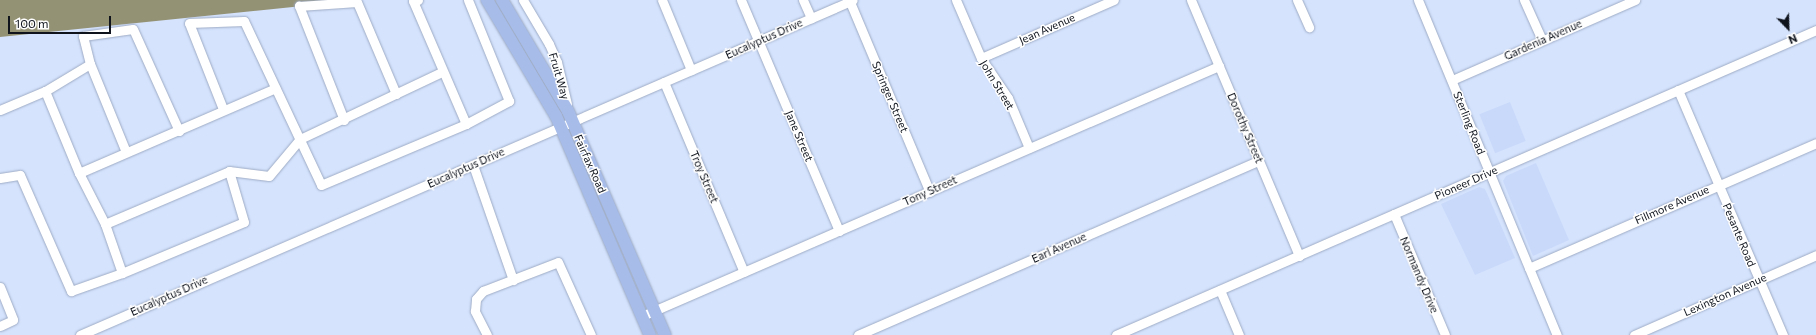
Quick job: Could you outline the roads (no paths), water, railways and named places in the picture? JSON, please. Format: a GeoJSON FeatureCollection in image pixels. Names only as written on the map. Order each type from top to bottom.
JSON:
{"type":"FeatureCollection","features":[{"type":"Feature","properties":{"kind":"main road","name":"Fairfax Road"},"geometry":{"type":"LineString","coordinates":[[487,0],[567,119],[650,335]]}},
{"type":"Feature","properties":{"kind":"main road","name":"Fairfax Road"},"geometry":{"type":"LineString","coordinates":[[502,0],[567,119],[665,335]]}},
{"type":"Feature","properties":{"kind":"street"},"geometry":{"type":"LineString","coordinates":[[418,0],[413,1],[442,72],[466,124]]}},
{"type":"Feature","properties":{"kind":"street"},"geometry":{"type":"LineString","coordinates":[[223,109],[189,23],[244,21],[321,185],[466,124],[509,101],[468,0]]}},
{"type":"Feature","properties":{"kind":"street","name":"Fruit Way"},"geometry":{"type":"LineString","coordinates":[[523,0],[550,44],[557,62],[567,119]]}},
{"type":"Feature","properties":{"kind":"street"},"geometry":{"type":"LineString","coordinates":[[662,0],[691,70]]}},
{"type":"Feature","properties":{"kind":"street","name":"Jane Street"},"geometry":{"type":"LineString","coordinates":[[741,0],[839,231]]}},
{"type":"Feature","properties":{"kind":"street"},"geometry":{"type":"LineString","coordinates":[[803,0],[811,18]]}},
{"type":"Feature","properties":{"kind":"street","name":"John Street"},"geometry":{"type":"LineString","coordinates":[[956,0],[981,58],[1008,98],[1029,148]]}},
{"type":"Feature","properties":{"kind":"street","name":"Jean Avenue"},"geometry":{"type":"LineString","coordinates":[[981,58],[1114,0]]}},
{"type":"Feature","properties":{"kind":"street","name":"Dorothy Street"},"geometry":{"type":"LineString","coordinates":[[1191,0],[1299,256]]}},
{"type":"Feature","properties":{"kind":"street"},"geometry":{"type":"LineString","coordinates":[[1297,0],[1309,27]]}},
{"type":"Feature","properties":{"kind":"street","name":"Sterling Road"},"geometry":{"type":"LineString","coordinates":[[1418,0],[1557,335]]}},
{"type":"Feature","properties":{"kind":"street"},"geometry":{"type":"LineString","coordinates":[[1524,0],[1542,40]]}},
{"type":"Feature","properties":{"kind":"street","name":"Gardenia Avenue"},"geometry":{"type":"LineString","coordinates":[[1452,80],[1623,2],[1635,0]]}},
{"type":"Feature","properties":{"kind":"street","name":"Eucalyptus Drive"},"geometry":{"type":"LineString","coordinates":[[80,335],[95,332],[473,165],[567,119],[664,82],[851,1]]}},
{"type":"Feature","properties":{"kind":"street","name":"Springer Street"},"geometry":{"type":"LineString","coordinates":[[851,1],[930,192]]}},
{"type":"Feature","properties":{"kind":"street"},"geometry":{"type":"LineString","coordinates":[[344,120],[299,6],[357,2],[396,94]]}},
{"type":"Feature","properties":{"kind":"street"},"geometry":{"type":"LineString","coordinates":[[126,152],[90,64],[83,36],[133,28],[179,131]]}},
{"type":"Feature","properties":{"kind":"street","name":"Pioneer Drive"},"geometry":{"type":"LineString","coordinates":[[1116,335],[1816,30]]}},
{"type":"Feature","properties":{"kind":"street"},"geometry":{"type":"LineString","coordinates":[[0,110],[45,91],[90,64]]}},
{"type":"Feature","properties":{"kind":"street","name":"Tony Street"},"geometry":{"type":"LineString","coordinates":[[642,316],[1219,66]]}},
{"type":"Feature","properties":{"kind":"street"},"geometry":{"type":"LineString","coordinates":[[105,224],[229,171],[269,176],[300,139],[344,120],[442,72]]}},
{"type":"Feature","properties":{"kind":"street","name":"Troy Street"},"geometry":{"type":"LineString","coordinates":[[664,82],[744,272]]}},
{"type":"Feature","properties":{"kind":"street"},"geometry":{"type":"LineString","coordinates":[[79,173],[179,131],[223,109],[275,88]]}},
{"type":"Feature","properties":{"kind":"street","name":"Pesante Road"},"geometry":{"type":"LineString","coordinates":[[1678,90],[1758,281],[1783,335]]}},
{"type":"Feature","properties":{"kind":"street"},"geometry":{"type":"LineString","coordinates":[[45,91],[79,173],[105,224],[122,273]]}},
{"type":"Feature","properties":{"kind":"street","name":"Fillmore Avenue"},"geometry":{"type":"LineString","coordinates":[[1529,268],[1816,143]]}},
{"type":"Feature","properties":{"kind":"street","name":"Earl Avenue"},"geometry":{"type":"LineString","coordinates":[[858,335],[1259,161]]}},
{"type":"Feature","properties":{"kind":"street"},"geometry":{"type":"LineString","coordinates":[[473,165],[513,280]]}},
{"type":"Feature","properties":{"kind":"street"},"geometry":{"type":"LineString","coordinates":[[0,178],[20,175],[71,291],[122,273],[244,222],[229,171]]}},
{"type":"Feature","properties":{"kind":"street","name":"Normandy Drive"},"geometry":{"type":"LineString","coordinates":[[1394,214],[1445,335]]}},
{"type":"Feature","properties":{"kind":"street","name":"Lexington Avenue"},"geometry":{"type":"LineString","coordinates":[[1634,335],[1816,256]]}},
{"type":"Feature","properties":{"kind":"street"},"geometry":{"type":"LineString","coordinates":[[487,335],[475,311],[476,299],[483,291],[558,262],[591,335]]}},
{"type":"Feature","properties":{"kind":"street"},"geometry":{"type":"LineString","coordinates":[[0,287],[13,320],[0,326]]}},
{"type":"Feature","properties":{"kind":"street"},"geometry":{"type":"LineString","coordinates":[[1220,290],[1238,335]]}}]}
